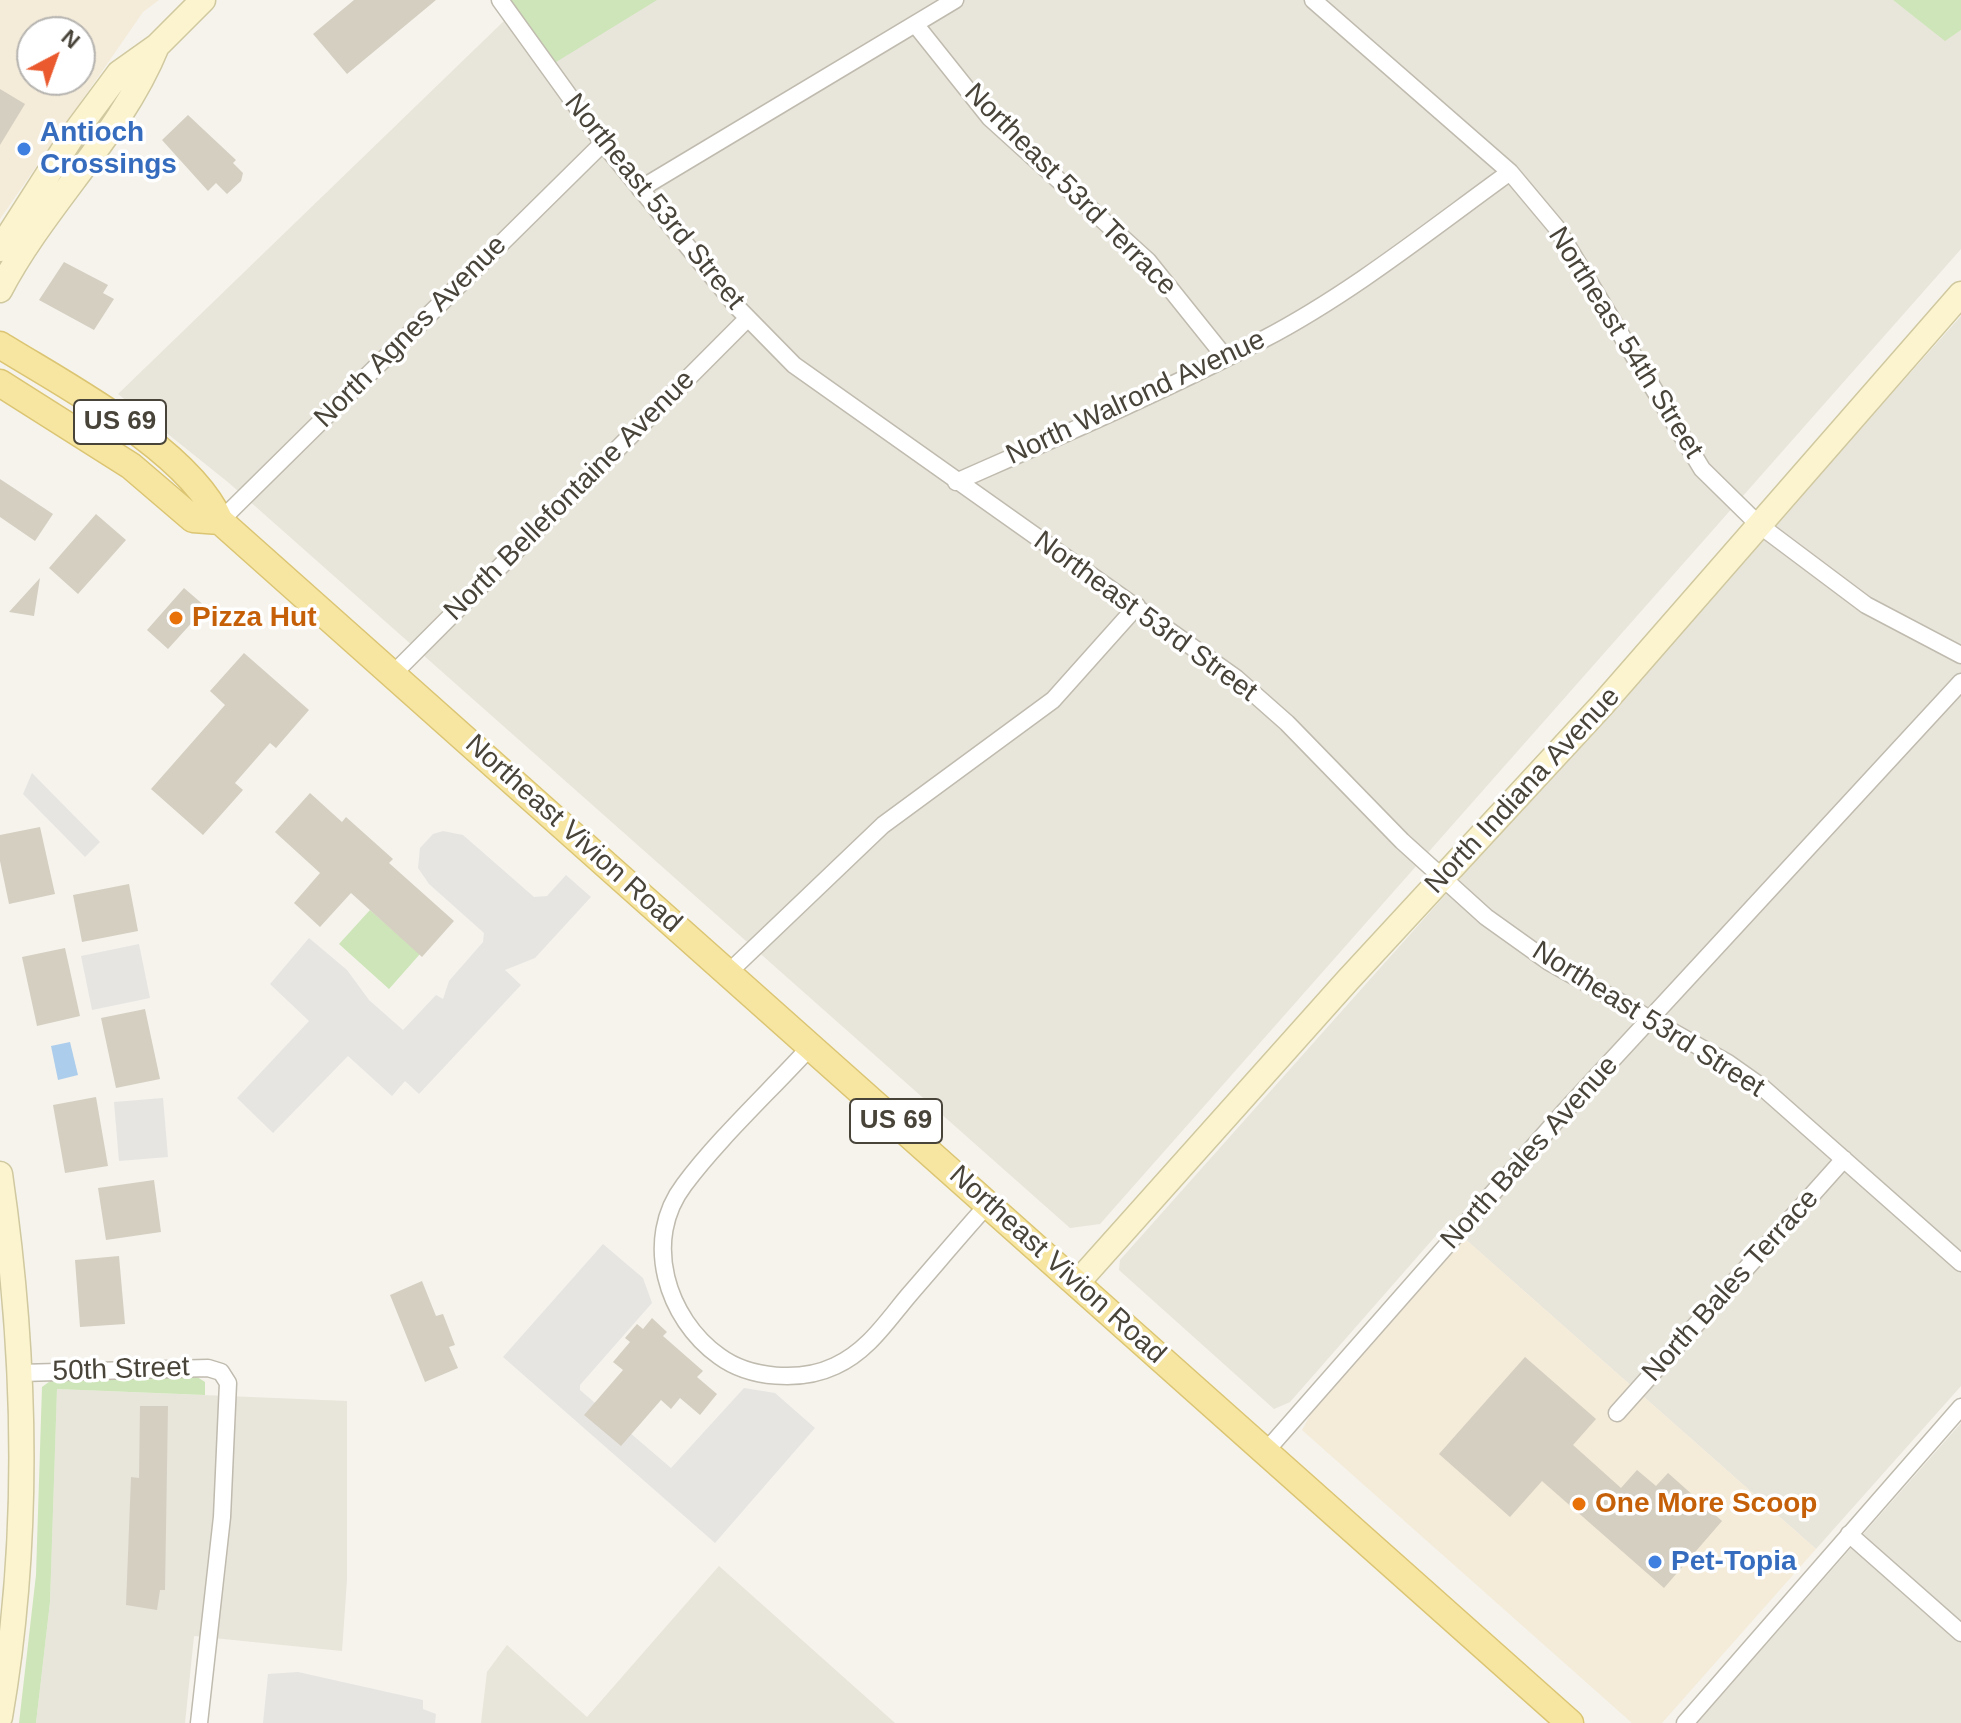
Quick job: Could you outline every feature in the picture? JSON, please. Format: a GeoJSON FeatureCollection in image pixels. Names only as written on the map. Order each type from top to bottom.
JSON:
{"type":"FeatureCollection","features":[{"type":"Feature","properties":{"kind":"main road","name":"Northeast Vivion Road"},"geometry":{"type":"LineString","coordinates":[[0,345],[150,442],[210,497],[220,521],[1570,1723]]}},
{"type":"Feature","properties":{"kind":"main road","name":"Northeast Vivion Road"},"geometry":{"type":"LineString","coordinates":[[0,383],[131,466],[193,519],[220,521]]}},
{"type":"Feature","properties":{"kind":"street"},"geometry":{"type":"LineString","coordinates":[[0,249],[119,73],[157,46],[203,0]]}},
{"type":"Feature","properties":{"kind":"street","name":"Northeast 53rd Street"},"geometry":{"type":"LineString","coordinates":[[500,0],[640,189],[747,319],[794,365],[1236,678],[1287,723],[1402,841],[1486,917],[1549,962],[1728,1063],[1762,1087],[1961,1263]]}},
{"type":"Feature","properties":{"kind":"street"},"geometry":{"type":"LineString","coordinates":[[640,189],[955,0]]}},
{"type":"Feature","properties":{"kind":"street","name":"Northeast 54th Street"},"geometry":{"type":"LineString","coordinates":[[1313,0],[1510,172],[1556,227],[1702,469],[1758,524],[1866,605],[1961,655]]}},
{"type":"Feature","properties":{"kind":"street","name":"Northeast 53rd Terrace"},"geometry":{"type":"LineString","coordinates":[[915,24],[990,118],[1148,261],[1225,357]]}},
{"type":"Feature","properties":{"kind":"street"},"geometry":{"type":"LineString","coordinates":[[0,290],[59,199],[141,87],[157,46]]}},
{"type":"Feature","properties":{"kind":"street","name":"North Agnes Avenue"},"geometry":{"type":"LineString","coordinates":[[220,521],[603,143]]}},
{"type":"Feature","properties":{"kind":"street","name":"North Walrond Avenue"},"geometry":{"type":"LineString","coordinates":[[956,482],[1172,387],[1266,338],[1388,261],[1510,172]]}},
{"type":"Feature","properties":{"kind":"street","name":"North Indiana Avenue"},"geometry":{"type":"LineString","coordinates":[[1078,1282],[1603,704],[1961,294]]}},
{"type":"Feature","properties":{"kind":"street","name":"North Bellefontaine Avenue"},"geometry":{"type":"LineString","coordinates":[[393,674],[747,319]]}},
{"type":"Feature","properties":{"kind":"street"},"geometry":{"type":"LineString","coordinates":[[729,972],[883,825],[1053,700],[1137,606]]}},
{"type":"Feature","properties":{"kind":"street","name":"North Bales Avenue"},"geometry":{"type":"LineString","coordinates":[[1266,1451],[1649,1020],[1961,682]]}},
{"type":"Feature","properties":{"kind":"street"},"geometry":{"type":"LineString","coordinates":[[811,1046],[682,1186],[666,1222],[663,1261],[669,1291],[692,1333],[721,1358],[758,1373],[797,1376],[835,1366],[867,1345],[989,1203]]}},
{"type":"Feature","properties":{"kind":"street","name":"North Bales Terrace"},"geometry":{"type":"LineString","coordinates":[[1617,1413],[1844,1159]]}},
{"type":"Feature","properties":{"kind":"street"},"geometry":{"type":"LineString","coordinates":[[0,1174],[20,1373],[19,1536],[0,1717]]}},
{"type":"Feature","properties":{"kind":"street","name":"50th Street"},"geometry":{"type":"LineString","coordinates":[[20,1373],[208,1368],[221,1372],[228,1383],[222,1517],[199,1723]]}},
{"type":"Feature","properties":{"kind":"street"},"geometry":{"type":"LineString","coordinates":[[1685,1723],[1961,1407]]}},
{"type":"Feature","properties":{"kind":"street"},"geometry":{"type":"LineString","coordinates":[[1849,1534],[1961,1633]]}},
{"type":"Feature","properties":{"kind":"shaded area","name":"Antioch Crossings"},"geometry":{"type":"Polygon","coordinates":[[[0,0],[159,0],[143,12],[96,80],[96,16],[16,16],[16,96],[85,96],[0,219],[0,0]]]}},
{"type":"Feature","properties":{"kind":"shaded area"},"geometry":{"type":"Polygon","coordinates":[[[657,0],[1893,0],[1945,40],[1961,30],[1961,249],[1100,1224],[1070,1228],[229,483],[118,394],[506,19],[657,0]]]}},
{"type":"Feature","properties":{"kind":"shaded area"},"geometry":{"type":"Polygon","coordinates":[[[1961,316],[1961,1386],[1816,1549],[1447,1223],[1290,1402],[1274,1409],[1119,1270],[1120,1260],[1961,316]]]}},
{"type":"Feature","properties":{"kind":"shaded area"},"geometry":{"type":"Polygon","coordinates":[[[32,773],[100,842],[85,857],[23,794],[32,773]]]}},
{"type":"Feature","properties":{"kind":"shaded area"},"geometry":{"type":"Polygon","coordinates":[[[443,831],[463,835],[534,897],[547,896],[566,875],[591,897],[535,958],[505,970],[521,985],[419,1094],[405,1081],[392,1096],[348,1056],[273,1133],[237,1098],[309,1021],[270,984],[309,938],[347,970],[369,1000],[403,1030],[436,995],[443,999],[449,981],[483,942],[484,933],[429,884],[418,868],[420,848],[433,834],[443,831]]]}},
{"type":"Feature","properties":{"kind":"shaded area"},"geometry":{"type":"Polygon","coordinates":[[[139,944],[150,998],[92,1010],[81,956],[139,944]]]}},
{"type":"Feature","properties":{"kind":"shaded area"},"geometry":{"type":"Polygon","coordinates":[[[163,1098],[168,1157],[119,1161],[114,1102],[163,1098]]]}},
{"type":"Feature","properties":{"kind":"shaded area"},"geometry":{"type":"Polygon","coordinates":[[[1463,1237],[1816,1549],[1662,1723],[1632,1723],[1302,1430],[1314,1408],[1463,1237]]]}},
{"type":"Feature","properties":{"kind":"shaded area"},"geometry":{"type":"Polygon","coordinates":[[[603,1244],[643,1278],[652,1303],[580,1385],[580,1390],[671,1468],[744,1388],[775,1393],[815,1428],[715,1543],[503,1357],[603,1244]]]}},
{"type":"Feature","properties":{"kind":"shaded area"},"geometry":{"type":"Polygon","coordinates":[[[57,1389],[347,1401],[347,1579],[342,1651],[194,1636],[185,1723],[36,1723],[50,1602],[57,1389]]]}},
{"type":"Feature","properties":{"kind":"shaded area"},"geometry":{"type":"Polygon","coordinates":[[[1961,1423],[1961,1723],[1697,1723],[1961,1423]]]}},
{"type":"Feature","properties":{"kind":"shaded area"},"geometry":{"type":"Polygon","coordinates":[[[719,1566],[895,1723],[481,1723],[487,1672],[507,1645],[587,1717],[719,1566]]]}},
{"type":"Feature","properties":{"kind":"shaded area"},"geometry":{"type":"Polygon","coordinates":[[[298,1672],[423,1700],[423,1709],[436,1714],[435,1723],[263,1723],[268,1674],[298,1672]]]}},
{"type":"Feature","properties":{"kind":"green space"},"geometry":{"type":"Polygon","coordinates":[[[505,0],[657,0],[548,67],[505,0]]]}},
{"type":"Feature","properties":{"kind":"green space"},"geometry":{"type":"Polygon","coordinates":[[[1893,0],[1961,0],[1961,30],[1945,41],[1893,0]]]}},
{"type":"Feature","properties":{"kind":"green space"},"geometry":{"type":"Polygon","coordinates":[[[370,910],[420,954],[389,989],[339,944],[370,910]]]}},
{"type":"Feature","properties":{"kind":"green space"},"geometry":{"type":"Polygon","coordinates":[[[194,1375],[205,1382],[205,1395],[57,1389],[50,1602],[36,1723],[19,1723],[36,1575],[42,1387],[53,1379],[194,1375]]]}},
{"type":"Feature","properties":{"kind":"water"},"geometry":{"type":"Polygon","coordinates":[[[70,1042],[78,1075],[58,1080],[51,1046],[70,1042]]]}},
{"type":"Feature","properties":{"kind":"building"},"geometry":{"type":"Polygon","coordinates":[[[354,0],[436,0],[347,74],[313,34],[354,0]]]}},
{"type":"Feature","properties":{"kind":"building"},"geometry":{"type":"Polygon","coordinates":[[[0,89],[25,104],[0,145],[0,89]]]}},
{"type":"Feature","properties":{"kind":"building"},"geometry":{"type":"Polygon","coordinates":[[[188,115],[236,160],[233,163],[243,173],[241,181],[227,194],[216,183],[208,191],[162,140],[188,115]]]}},
{"type":"Feature","properties":{"kind":"building"},"geometry":{"type":"Polygon","coordinates":[[[64,262],[108,285],[103,293],[114,299],[94,330],[39,300],[64,262]]]}},
{"type":"Feature","properties":{"kind":"building"},"geometry":{"type":"Polygon","coordinates":[[[0,479],[53,514],[35,541],[0,517],[0,479]]]}},
{"type":"Feature","properties":{"kind":"building"},"geometry":{"type":"Polygon","coordinates":[[[96,514],[126,540],[78,594],[49,568],[96,514]]]}},
{"type":"Feature","properties":{"kind":"building"},"geometry":{"type":"Polygon","coordinates":[[[40,578],[34,616],[9,612],[40,578]]]}},
{"type":"Feature","properties":{"kind":"building","name":"Pizza Hut"},"geometry":{"type":"Polygon","coordinates":[[[184,588],[206,607],[168,649],[147,630],[184,588]]]}},
{"type":"Feature","properties":{"kind":"building"},"geometry":{"type":"Polygon","coordinates":[[[244,653],[309,710],[276,748],[270,743],[235,783],[243,790],[203,835],[151,789],[225,705],[210,691],[244,653]]]}},
{"type":"Feature","properties":{"kind":"building"},"geometry":{"type":"Polygon","coordinates":[[[310,793],[342,822],[346,817],[393,859],[389,863],[454,921],[422,957],[351,893],[320,927],[294,903],[320,873],[275,832],[310,793]]]}},
{"type":"Feature","properties":{"kind":"building"},"geometry":{"type":"Polygon","coordinates":[[[40,827],[55,894],[9,904],[0,861],[0,835],[40,827]]]}},
{"type":"Feature","properties":{"kind":"building"},"geometry":{"type":"Polygon","coordinates":[[[129,884],[138,931],[82,942],[73,895],[129,884]]]}},
{"type":"Feature","properties":{"kind":"building"},"geometry":{"type":"Polygon","coordinates":[[[65,948],[80,1016],[37,1026],[22,957],[65,948]]]}},
{"type":"Feature","properties":{"kind":"building"},"geometry":{"type":"Polygon","coordinates":[[[145,1009],[160,1079],[116,1088],[101,1018],[145,1009]]]}},
{"type":"Feature","properties":{"kind":"building"},"geometry":{"type":"Polygon","coordinates":[[[96,1097],[108,1166],[65,1173],[53,1105],[96,1097]]]}},
{"type":"Feature","properties":{"kind":"building"},"geometry":{"type":"Polygon","coordinates":[[[154,1180],[161,1232],[106,1240],[98,1188],[154,1180]]]}},
{"type":"Feature","properties":{"kind":"building"},"geometry":{"type":"Polygon","coordinates":[[[119,1256],[125,1324],[80,1327],[75,1260],[119,1256]]]}},
{"type":"Feature","properties":{"kind":"building"},"geometry":{"type":"Polygon","coordinates":[[[422,1281],[436,1316],[443,1314],[455,1345],[449,1347],[458,1368],[425,1382],[390,1295],[422,1281]]]}},
{"type":"Feature","properties":{"kind":"building"},"geometry":{"type":"Polygon","coordinates":[[[652,1318],[667,1332],[663,1336],[703,1371],[697,1377],[717,1394],[700,1415],[680,1398],[671,1409],[661,1400],[621,1446],[584,1415],[623,1370],[613,1362],[630,1342],[625,1338],[637,1324],[643,1329],[652,1318]]]}},
{"type":"Feature","properties":{"kind":"building"},"geometry":{"type":"Polygon","coordinates":[[[1525,1357],[1596,1419],[1573,1445],[1621,1488],[1637,1470],[1656,1486],[1668,1473],[1722,1521],[1664,1588],[1542,1481],[1510,1517],[1439,1454],[1525,1357]]]}},
{"type":"Feature","properties":{"kind":"building"},"geometry":{"type":"Polygon","coordinates":[[[140,1406],[168,1406],[165,1590],[160,1590],[157,1610],[126,1605],[131,1477],[139,1478],[140,1406]]]}},
{"type":"Feature","properties":{"kind":"place","name":"Antioch Crossings"},"geometry":{"type":"Point","coordinates":[24,149]}},
{"type":"Feature","properties":{"kind":"place","name":"Pizza Hut"},"geometry":{"type":"Point","coordinates":[176,618]}},
{"type":"Feature","properties":{"kind":"place","name":"One More Scoop"},"geometry":{"type":"Point","coordinates":[1579,1504]}},
{"type":"Feature","properties":{"kind":"place","name":"Pet-Topia"},"geometry":{"type":"Point","coordinates":[1655,1562]}}]}
